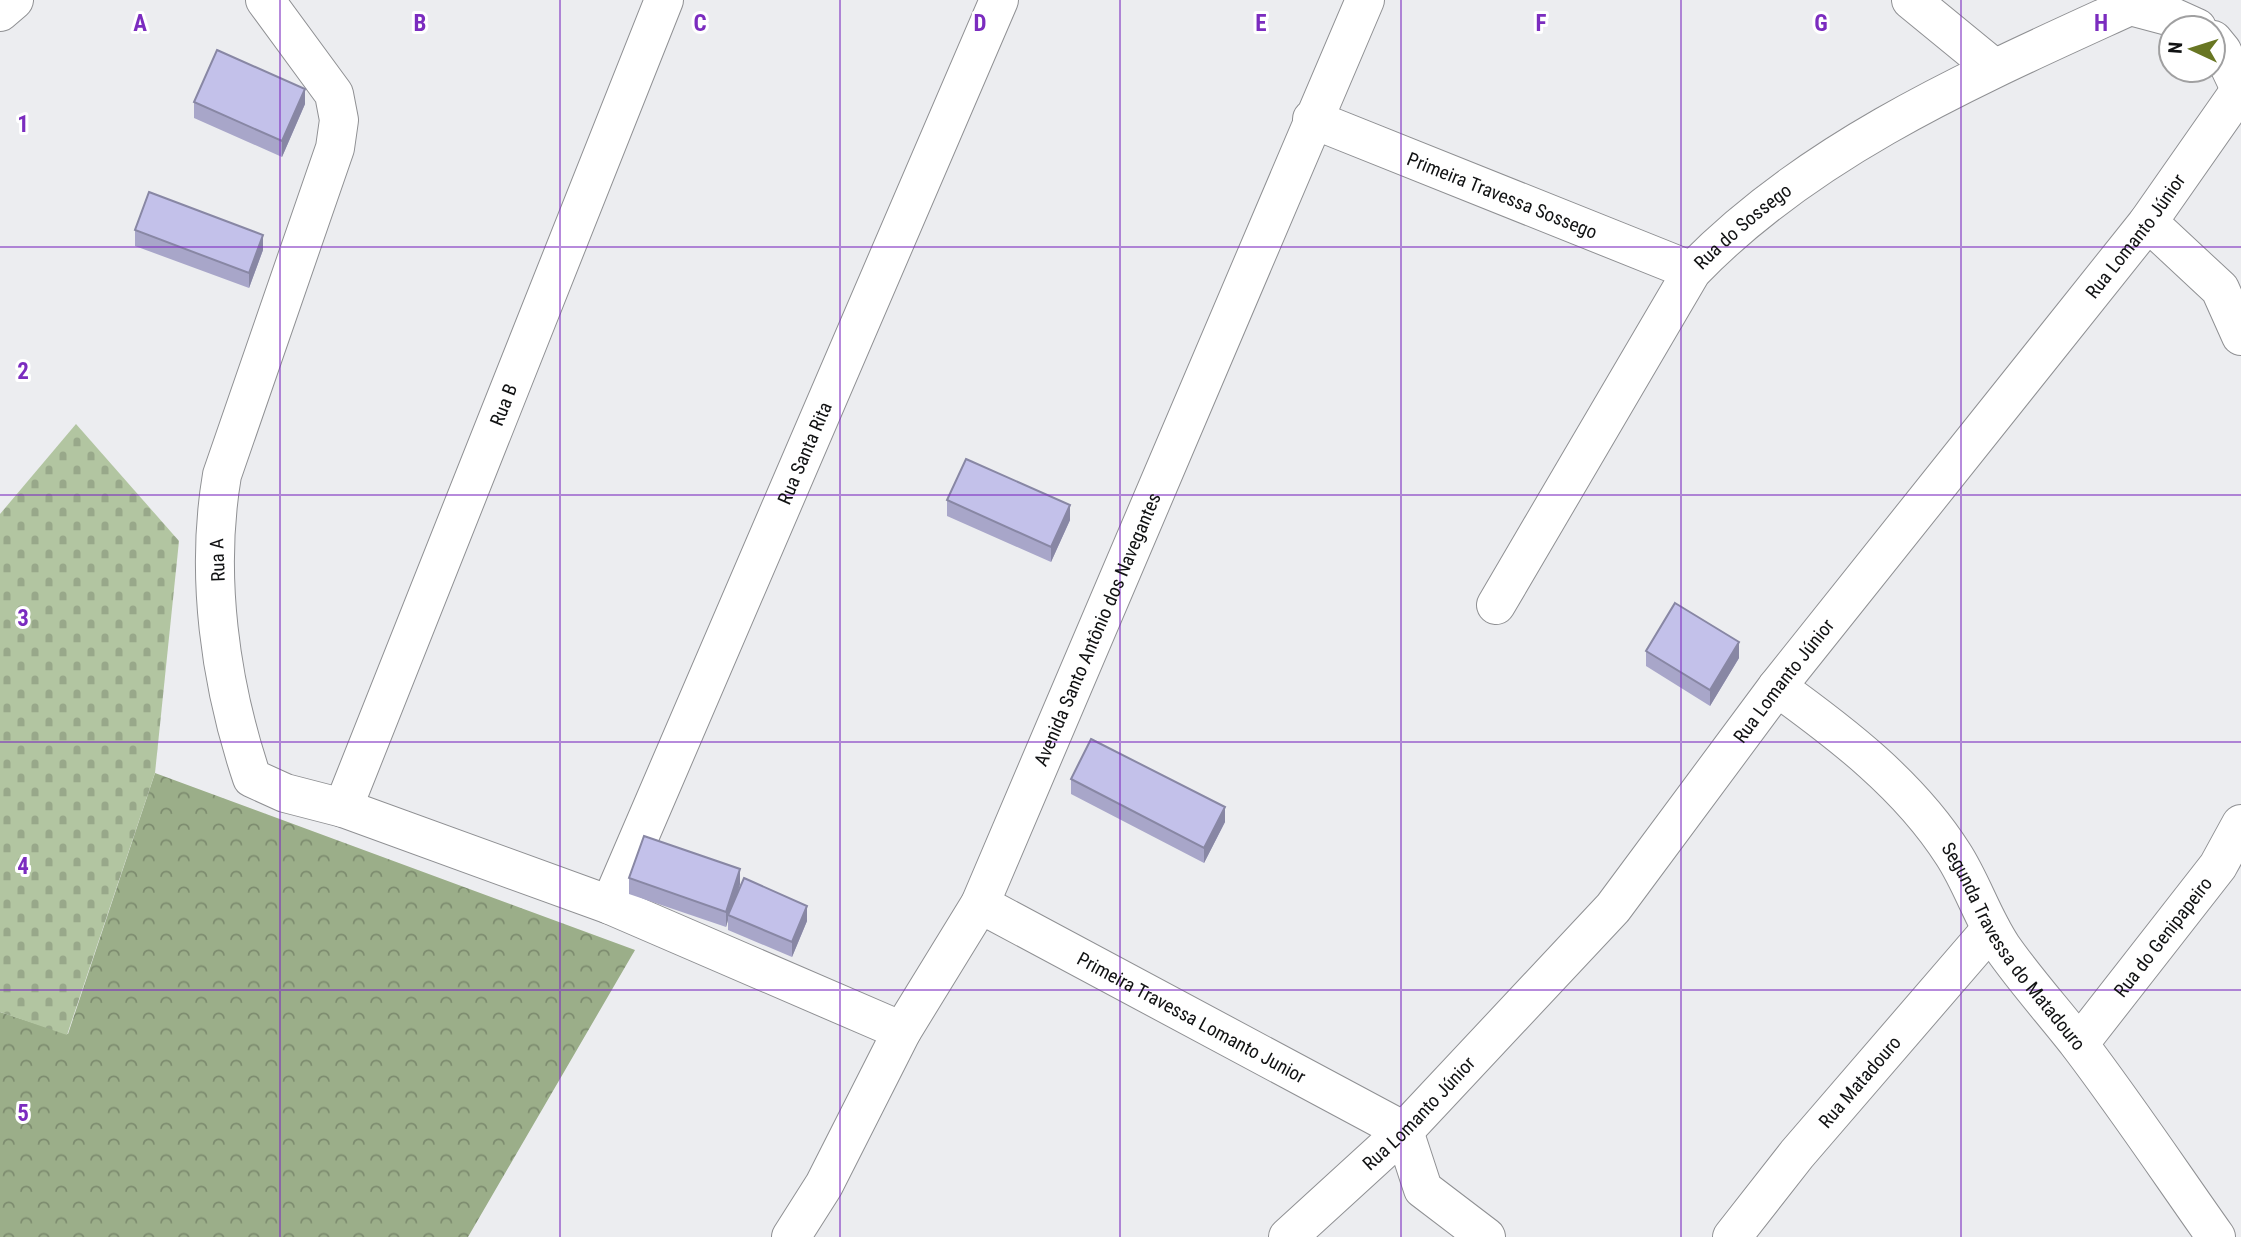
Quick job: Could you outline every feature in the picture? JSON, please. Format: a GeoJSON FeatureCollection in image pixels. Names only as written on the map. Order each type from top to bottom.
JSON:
{"type":"FeatureCollection","features":[{"type":"Feature","properties":{"kind":"street"},"geometry":{"type":"LineString","coordinates":[[0,12],[14,0]]}},
{"type":"Feature","properties":{"kind":"street","name":"Rua A"},"geometry":{"type":"LineString","coordinates":[[265,0],[334,94],[339,120],[335,148],[222,475],[216,511],[223,667],[238,737],[252,778],[285,793],[343,808],[610,905],[902,1031]]}},
{"type":"Feature","properties":{"kind":"street","name":"Rua B"},"geometry":{"type":"LineString","coordinates":[[343,808],[664,0]]}},
{"type":"Feature","properties":{"kind":"street","name":"Rua Santa Rita"},"geometry":{"type":"LineString","coordinates":[[610,905],[999,0]]}},
{"type":"Feature","properties":{"kind":"street","name":"Avenida Santo Antônio dos Navegantes"},"geometry":{"type":"LineString","coordinates":[[791,1237],[824,1185],[902,1031],[980,904],[1312,119],[1365,0]]}},
{"type":"Feature","properties":{"kind":"street"},"geometry":{"type":"LineString","coordinates":[[1911,0],[1994,68]]}},
{"type":"Feature","properties":{"kind":"street"},"geometry":{"type":"LineString","coordinates":[[2132,3],[2164,14]]}},
{"type":"Feature","properties":{"kind":"street","name":"Rua do Sossego"},"geometry":{"type":"LineString","coordinates":[[1496,605],[1692,271],[1742,222],[1792,185],[1917,108],[1994,68],[2132,3]]}},
{"type":"Feature","properties":{"kind":"street"},"geometry":{"type":"LineString","coordinates":[[2227,61],[2241,89]]}},
{"type":"Feature","properties":{"kind":"street","name":"Rua Lomanto Júnior"},"geometry":{"type":"LineString","coordinates":[[1288,1237],[1404,1132],[1613,908],[1777,687],[2148,222],[2241,89]]}},
{"type":"Feature","properties":{"kind":"street","name":"Primeira Travessa Sossego"},"geometry":{"type":"LineString","coordinates":[[1312,119],[1692,271]]}},
{"type":"Feature","properties":{"kind":"street"},"geometry":{"type":"LineString","coordinates":[[2148,222],[2220,289],[2241,336]]}},
{"type":"Feature","properties":{"kind":"street","name":"Segunda Travessa do Matadouro"},"geometry":{"type":"LineString","coordinates":[[1777,687],[1827,723],[1885,774],[1935,828],[1965,874],[1991,929],[2078,1044],[2216,1237]]}},
{"type":"Feature","properties":{"kind":"street","name":"Rua do Genipapeiro"},"geometry":{"type":"LineString","coordinates":[[2078,1044],[2218,866],[2241,824]]}},
{"type":"Feature","properties":{"kind":"street","name":"Primeira Travessa Lomanto Junior"},"geometry":{"type":"LineString","coordinates":[[980,904],[1404,1132]]}},
{"type":"Feature","properties":{"kind":"street","name":"Rua Matadouro"},"geometry":{"type":"LineString","coordinates":[[1732,1237],[1797,1154],[1991,929]]}},
{"type":"Feature","properties":{"kind":"street"},"geometry":{"type":"LineString","coordinates":[[1404,1132],[1423,1189],[1486,1237]]}},
{"type":"Feature","properties":{"kind":"green space"},"geometry":{"type":"Polygon","coordinates":[[[76,424],[179,541],[155,773],[67,1035],[0,1012],[0,514],[76,424]]]}},
{"type":"Feature","properties":{"kind":"green space"},"geometry":{"type":"Polygon","coordinates":[[[155,773],[635,950],[468,1237],[0,1237],[0,1012],[68,1034],[155,773]]]}},
{"type":"Feature","properties":{"kind":"building"},"geometry":{"type":"Polygon","coordinates":[[[217,50],[305,89],[282,141],[194,102],[217,50]]]}},
{"type":"Feature","properties":{"kind":"building"},"geometry":{"type":"Polygon","coordinates":[[[149,192],[263,235],[249,273],[135,230],[149,192]]]}},
{"type":"Feature","properties":{"kind":"building"},"geometry":{"type":"Polygon","coordinates":[[[966,459],[1070,505],[1051,547],[947,500],[966,459]]]}},
{"type":"Feature","properties":{"kind":"building"},"geometry":{"type":"Polygon","coordinates":[[[1675,603],[1739,642],[1710,690],[1646,651],[1675,603]]]}},
{"type":"Feature","properties":{"kind":"building"},"geometry":{"type":"Polygon","coordinates":[[[1091,739],[1225,807],[1204,848],[1071,779],[1091,739]]]}},
{"type":"Feature","properties":{"kind":"building"},"geometry":{"type":"Polygon","coordinates":[[[644,836],[740,869],[726,912],[629,878],[644,836]]]}},
{"type":"Feature","properties":{"kind":"building"},"geometry":{"type":"Polygon","coordinates":[[[744,878],[807,906],[792,942],[728,915],[744,878]]]}}]}
